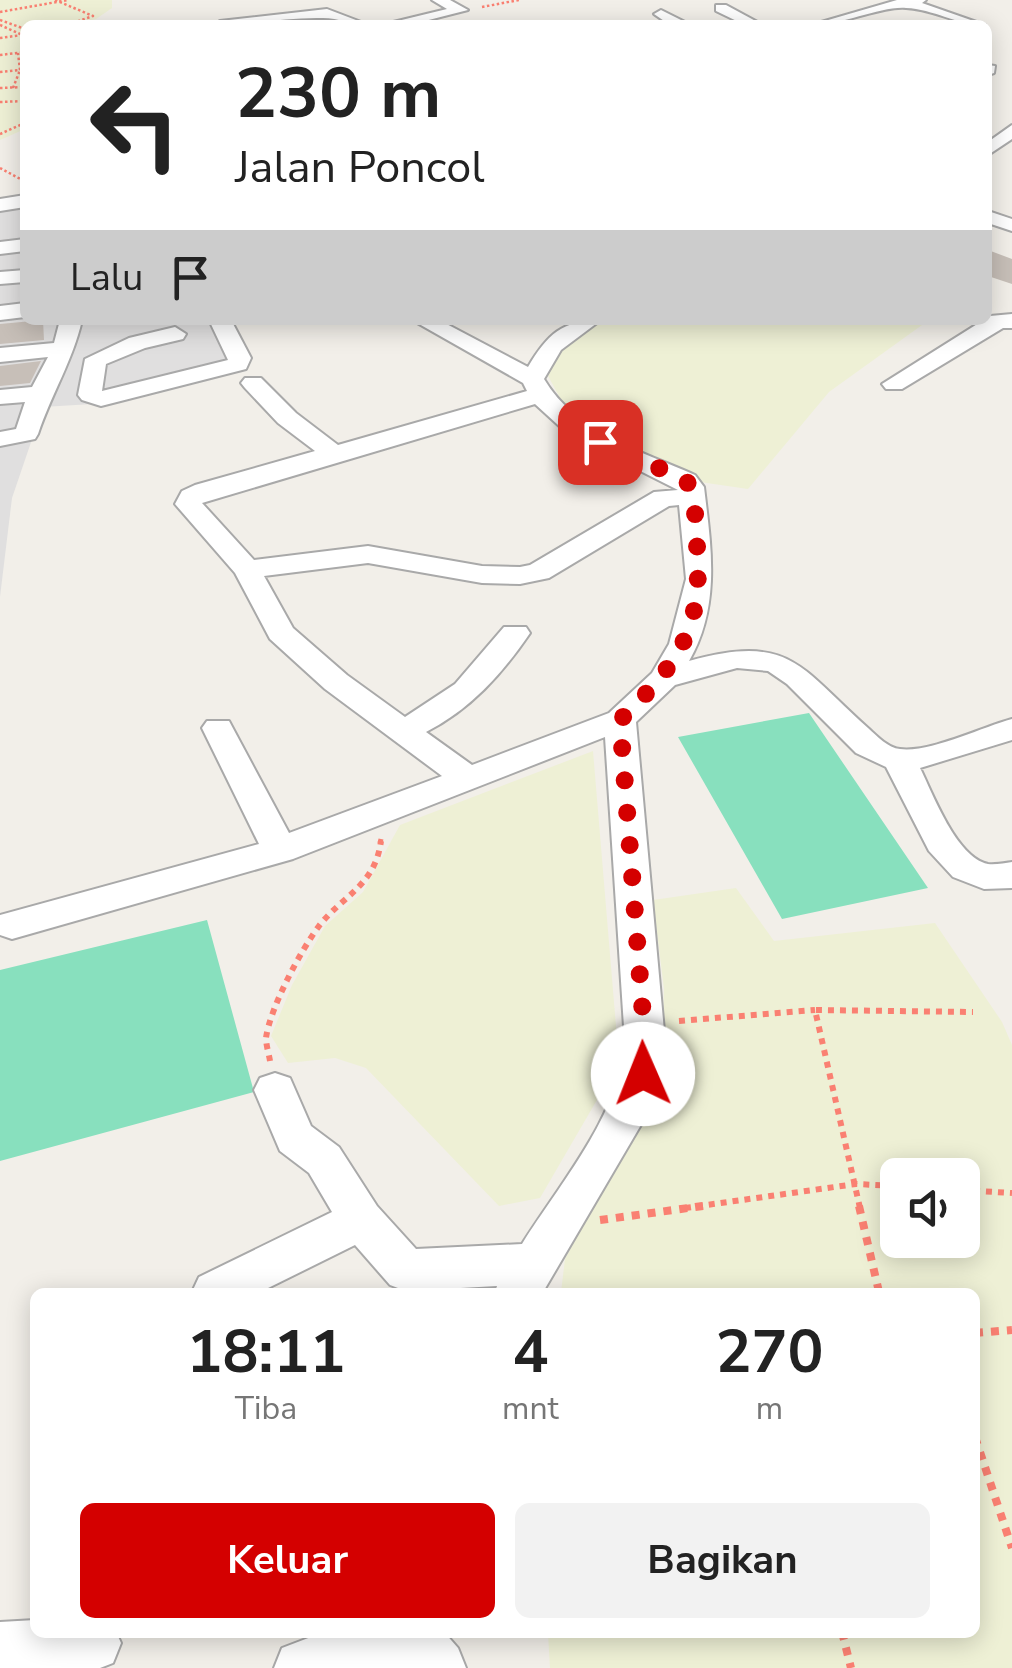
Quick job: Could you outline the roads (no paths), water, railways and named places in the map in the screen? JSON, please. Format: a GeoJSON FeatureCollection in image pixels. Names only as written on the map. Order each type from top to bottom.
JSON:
{"type":"FeatureCollection","features":[{"type":"Feature","properties":{"kind":"street"},"geometry":{"type":"LineString","coordinates":[[412,20],[461,10],[439,0]]}},
{"type":"Feature","properties":{"kind":"street"},"geometry":{"type":"LineString","coordinates":[[721,8],[746,20]]}},
{"type":"Feature","properties":{"kind":"street"},"geometry":{"type":"LineString","coordinates":[[848,20],[876,19],[905,10]]}},
{"type":"Feature","properties":{"kind":"street"},"geometry":{"type":"LineString","coordinates":[[848,20],[905,10],[954,20]]}},
{"type":"Feature","properties":{"kind":"street"},"geometry":{"type":"LineString","coordinates":[[265,20],[327,13],[347,20]]}},
{"type":"Feature","properties":{"kind":"street"},"geometry":{"type":"LineString","coordinates":[[661,14],[671,20]]}},
{"type":"Feature","properties":{"kind":"street"},"geometry":{"type":"LineString","coordinates":[[894,384],[985,339],[998,321],[1012,321]]}},
{"type":"Feature","properties":{"kind":"street"},"geometry":{"type":"LineString","coordinates":[[0,439],[26,434],[71,325]]}},
{"type":"Feature","properties":{"kind":"street"},"geometry":{"type":"LineString","coordinates":[[175,334],[135,331],[93,364],[90,394],[101,398],[238,364],[240,358],[223,325]]}},
{"type":"Feature","properties":{"kind":"street"},"geometry":{"type":"LineString","coordinates":[[12,925],[280,850],[384,811],[465,776],[620,720],[664,678],[684,644],[700,579],[693,497],[686,480],[581,432],[536,387],[431,325]]}},
{"type":"Feature","properties":{"kind":"street"},"geometry":{"type":"LineString","coordinates":[[536,387],[552,346],[583,325]]}},
{"type":"Feature","properties":{"kind":"street"},"geometry":{"type":"LineString","coordinates":[[0,356],[64,349]]}},
{"type":"Feature","properties":{"kind":"street"},"geometry":{"type":"LineString","coordinates":[[254,383],[287,418],[333,452]]}},
{"type":"Feature","properties":{"kind":"street"},"geometry":{"type":"LineString","coordinates":[[465,776],[336,682],[281,633],[247,570],[188,504],[191,497],[536,387]]}},
{"type":"Feature","properties":{"kind":"street"},"geometry":{"type":"LineString","coordinates":[[0,397],[40,393]]}},
{"type":"Feature","properties":{"kind":"street"},"geometry":{"type":"LineString","coordinates":[[247,570],[350,554],[403,558],[501,578],[520,578],[538,572],[663,498],[693,497]]}},
{"type":"Feature","properties":{"kind":"street"},"geometry":{"type":"LineString","coordinates":[[402,731],[441,713],[470,692],[515,632]]}},
{"type":"Feature","properties":{"kind":"street"},"geometry":{"type":"LineString","coordinates":[[664,678],[742,659],[773,661],[792,673],[876,751],[900,761],[1012,728]]}},
{"type":"Feature","properties":{"kind":"street"},"geometry":{"type":"LineString","coordinates":[[274,1090],[295,1138],[324,1160],[361,1220],[410,1281],[526,1278],[632,1106],[643,1074],[643,1024],[620,720]]}},
{"type":"Feature","properties":{"kind":"street"},"geometry":{"type":"LineString","coordinates":[[218,728],[280,850]]}},
{"type":"Feature","properties":{"kind":"street"},"geometry":{"type":"LineString","coordinates":[[900,761],[915,800],[957,861],[979,875],[1012,874]]}},
{"type":"Feature","properties":{"kind":"street"},"geometry":{"type":"LineString","coordinates":[[224,1288],[361,1220]]}},
{"type":"Feature","properties":{"kind":"street"},"geometry":{"type":"LineString","coordinates":[[302,1668],[390,1642],[425,1648]]}},
{"type":"Feature","properties":{"kind":"street"},"geometry":{"type":"LineString","coordinates":[[0,1650],[96,1648]]}}]}
